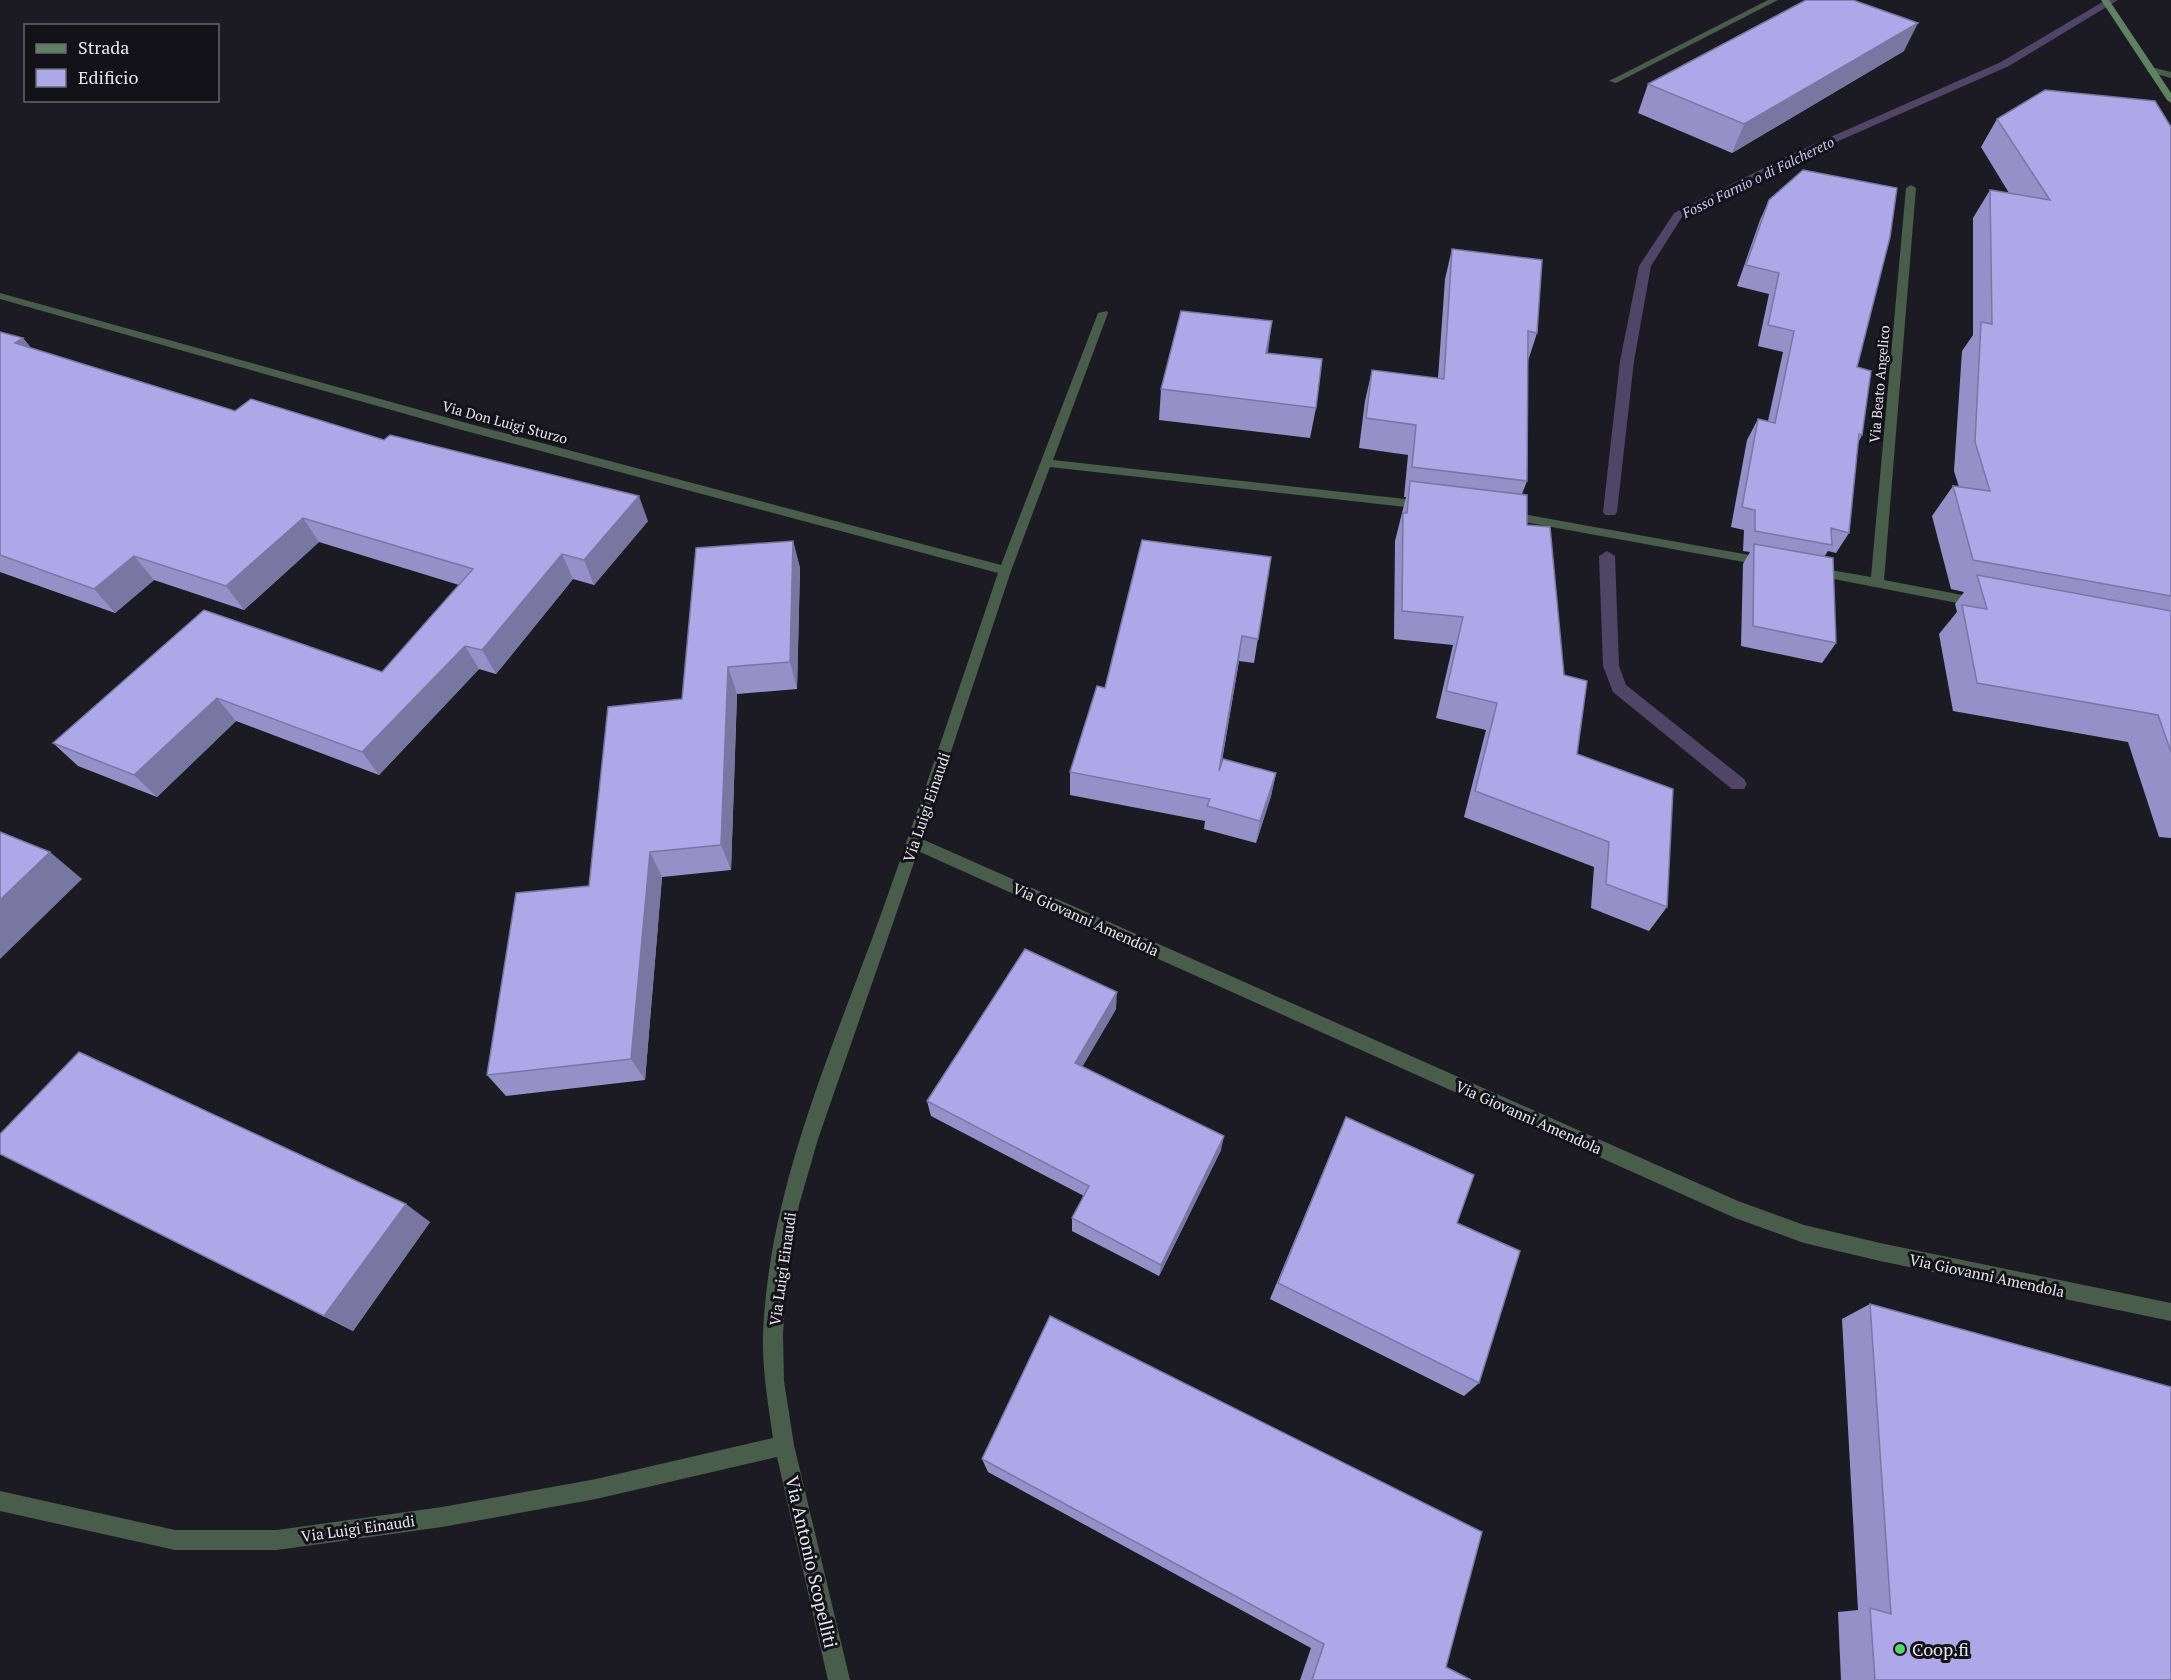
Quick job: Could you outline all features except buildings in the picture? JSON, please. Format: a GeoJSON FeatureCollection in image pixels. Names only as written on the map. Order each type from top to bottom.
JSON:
{"type":"FeatureCollection","features":[{"type":"Feature","properties":{"kind":"main road"},"geometry":{"type":"LineString","coordinates":[[2105,0],[2171,100]]}},
{"type":"Feature","properties":{"kind":"street"},"geometry":{"type":"LineString","coordinates":[[1613,81],[1774,0]]}},
{"type":"Feature","properties":{"kind":"street"},"geometry":{"type":"LineString","coordinates":[[2151,70],[2171,75]]}},
{"type":"Feature","properties":{"kind":"street","name":"Via Beato Angelico"},"geometry":{"type":"LineString","coordinates":[[1877,583],[1911,188]]}},
{"type":"Feature","properties":{"kind":"street","name":"Via Don Luigi Sturzo"},"geometry":{"type":"LineString","coordinates":[[0,296],[466,428],[1005,570]]}},
{"type":"Feature","properties":{"kind":"street","name":"Via Luigi Einaudi"},"geometry":{"type":"LineString","coordinates":[[0,1501],[175,1540],[277,1540],[442,1517],[596,1489],[784,1445],[774,1381],[773,1334],[779,1263],[790,1205],[808,1139],[914,842],[1005,570],[1103,313]]}},
{"type":"Feature","properties":{"kind":"street"},"geometry":{"type":"LineString","coordinates":[[1047,463],[1438,507]]}},
{"type":"Feature","properties":{"kind":"street"},"geometry":{"type":"LineString","coordinates":[[1495,514],[1995,604]]}},
{"type":"Feature","properties":{"kind":"street","name":"Via Giovanni Amendola"},"geometry":{"type":"LineString","coordinates":[[914,842],[1735,1209],[1804,1234],[1880,1252],[2171,1312]]}},
{"type":"Feature","properties":{"kind":"street","name":"Via Antonio Scopelliti"},"geometry":{"type":"LineString","coordinates":[[784,1445],[839,1680]]}},
{"type":"Feature","properties":{"kind":"waterway","name":"Fosso Farnio o di Falchereto"},"geometry":{"type":"LineString","coordinates":[[1610,512],[1627,361],[1645,266],[1678,215],[1796,156],[2005,64],[2113,0]]}},
{"type":"Feature","properties":{"kind":"waterway","name":"Fosso Farnio o di Falchereto"},"geometry":{"type":"LineString","coordinates":[[1607,556],[1610,586],[1611,666],[1619,688],[1738,784]]}},
{"type":"Feature","properties":{"kind":"place","name":"Coop.fi"},"geometry":{"type":"Point","coordinates":[1900,1649]}}]}
